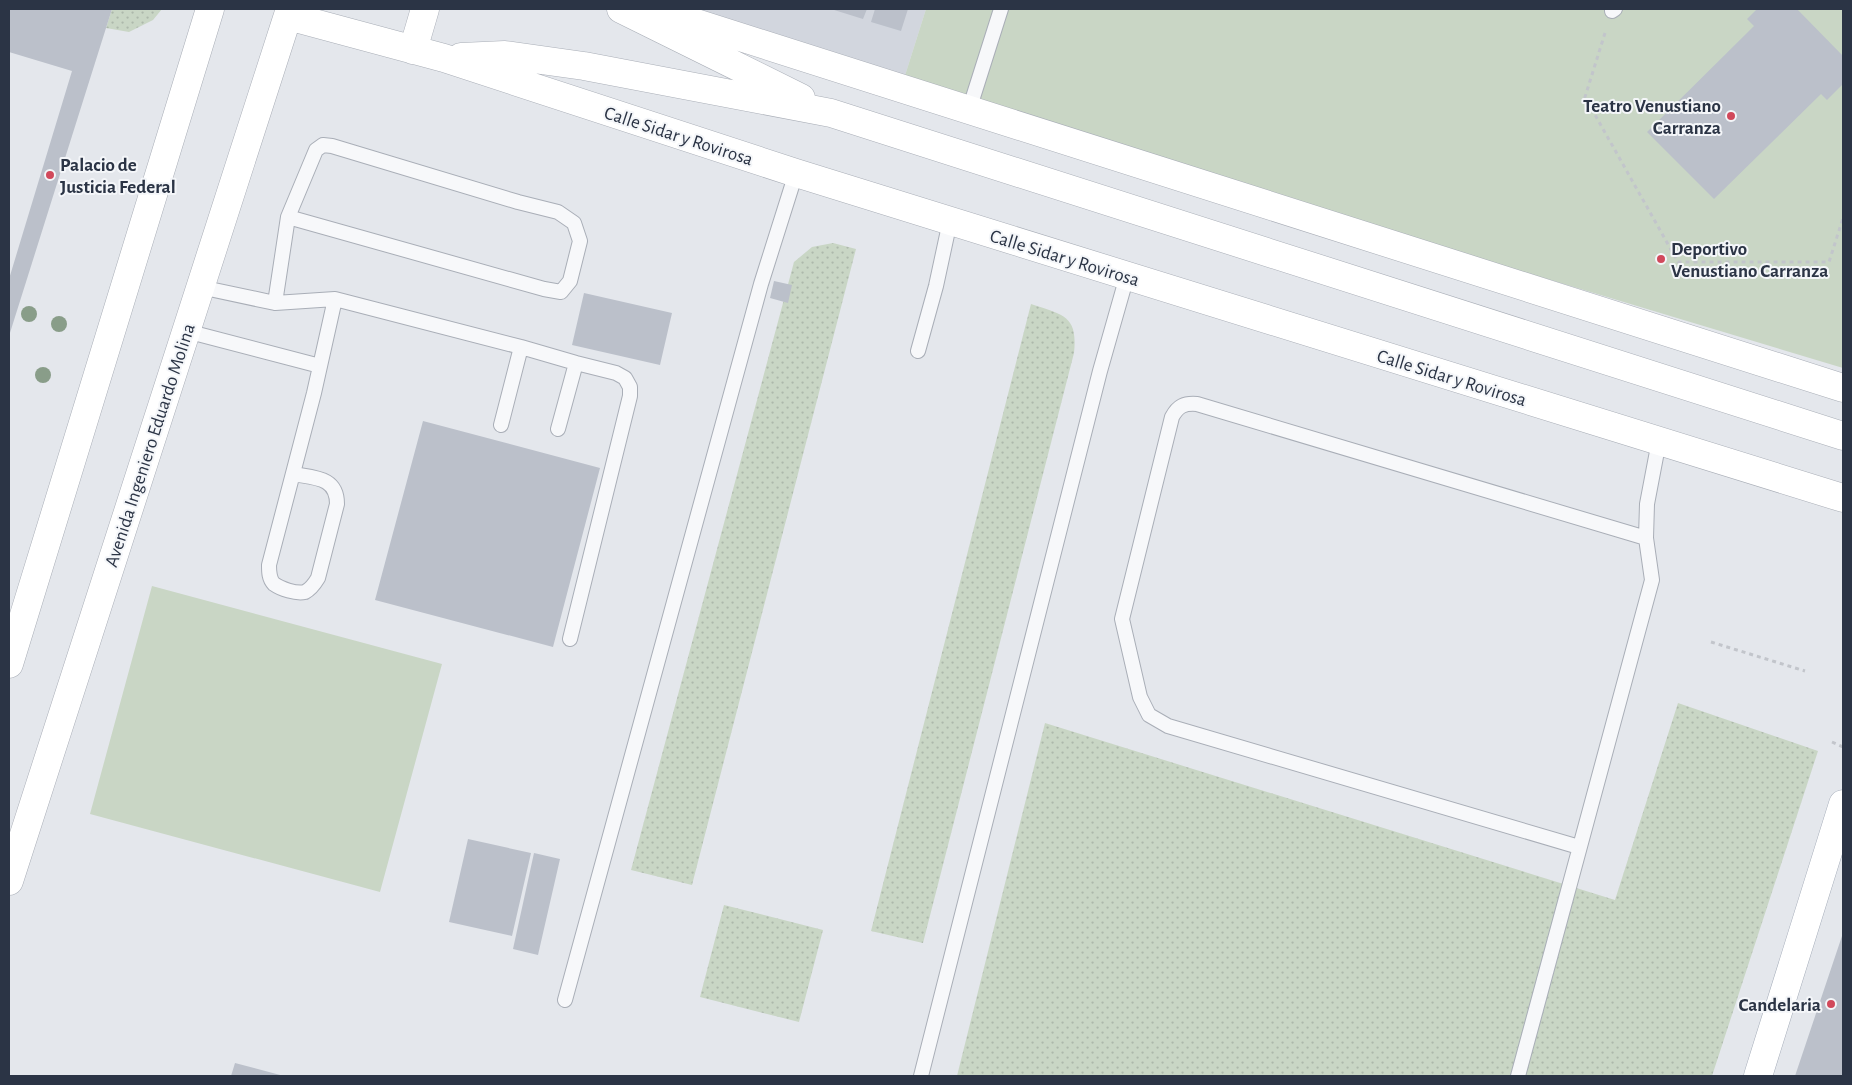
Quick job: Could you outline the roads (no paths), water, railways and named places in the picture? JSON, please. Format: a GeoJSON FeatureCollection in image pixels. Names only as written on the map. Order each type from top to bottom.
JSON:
{"type":"FeatureCollection","features":[{"type":"Feature","properties":{"kind":"street"},"geometry":{"type":"LineString","coordinates":[[9,664],[210,9]]}},
{"type":"Feature","properties":{"kind":"street"},"geometry":{"type":"LineString","coordinates":[[412,50],[425,9]]}},
{"type":"Feature","properties":{"kind":"street"},"geometry":{"type":"LineString","coordinates":[[621,9],[831,113]]}},
{"type":"Feature","properties":{"kind":"street"},"geometry":{"type":"LineString","coordinates":[[652,9],[1843,388]]}},
{"type":"Feature","properties":{"kind":"street","name":"Calle Sidar y Rovirosa"},"geometry":{"type":"LineString","coordinates":[[289,12],[444,58],[796,174],[1843,498]]}},
{"type":"Feature","properties":{"kind":"street","name":"Avenida Ingeniero Eduardo Molina"},"geometry":{"type":"LineString","coordinates":[[9,881],[289,12]]}},
{"type":"Feature","properties":{"kind":"street"},"geometry":{"type":"LineString","coordinates":[[444,58],[505,55],[584,66],[831,113],[1843,436]]}},
{"type":"Feature","properties":{"kind":"street"},"geometry":{"type":"LineString","coordinates":[[1758,1076],[1843,804]]}},
{"type":"Feature","properties":{"kind":"lane"},"geometry":{"type":"LineString","coordinates":[[969,110],[1001,9]]}},
{"type":"Feature","properties":{"kind":"lane"},"geometry":{"type":"LineString","coordinates":[[275,303],[288,217],[316,150],[323,145],[332,146],[518,202],[558,212],[574,223],[580,241],[570,281],[562,292],[544,289],[288,217]]}},
{"type":"Feature","properties":{"kind":"lane"},"geometry":{"type":"LineString","coordinates":[[565,1000],[761,284],[796,174]]}},
{"type":"Feature","properties":{"kind":"lane"},"geometry":{"type":"LineString","coordinates":[[918,351],[936,286],[950,221]]}},
{"type":"Feature","properties":{"kind":"lane"},"geometry":{"type":"LineString","coordinates":[[921,1076],[1126,276]]}},
{"type":"Feature","properties":{"kind":"lane"},"geometry":{"type":"LineString","coordinates":[[200,287],[275,303],[336,299],[521,347],[576,364],[616,373],[625,378],[630,386],[630,396],[570,639]]}},
{"type":"Feature","properties":{"kind":"lane"},"geometry":{"type":"LineString","coordinates":[[293,474],[322,480],[332,485],[337,494],[318,578],[313,587],[304,592],[294,592],[274,584],[269,575],[269,565],[336,299]]}},
{"type":"Feature","properties":{"kind":"lane"},"geometry":{"type":"LineString","coordinates":[[186,331],[320,366]]}},
{"type":"Feature","properties":{"kind":"lane"},"geometry":{"type":"LineString","coordinates":[[501,425],[521,347]]}},
{"type":"Feature","properties":{"kind":"lane"},"geometry":{"type":"LineString","coordinates":[[558,430],[576,364]]}},
{"type":"Feature","properties":{"kind":"lane"},"geometry":{"type":"LineString","coordinates":[[1579,847],[1168,726],[1149,715],[1140,696],[1122,619],[1172,417],[1177,408],[1186,404],[1196,404],[1646,538]]}},
{"type":"Feature","properties":{"kind":"lane"},"geometry":{"type":"LineString","coordinates":[[1518,1076],[1652,580],[1646,538],[1647,504],[1659,441]]}},
{"type":"Feature","properties":{"kind":"place","name":"Teatro Venustiano Carranza"},"geometry":{"type":"Point","coordinates":[1731,116]}},
{"type":"Feature","properties":{"kind":"place","name":"Palacio de Justicia Federal"},"geometry":{"type":"Point","coordinates":[50,175]}},
{"type":"Feature","properties":{"kind":"place","name":"Deportivo Venustiano Carranza"},"geometry":{"type":"Point","coordinates":[1661,259]}},
{"type":"Feature","properties":{"kind":"place","name":"Candelaria"},"geometry":{"type":"Point","coordinates":[1831,1004]}}]}
